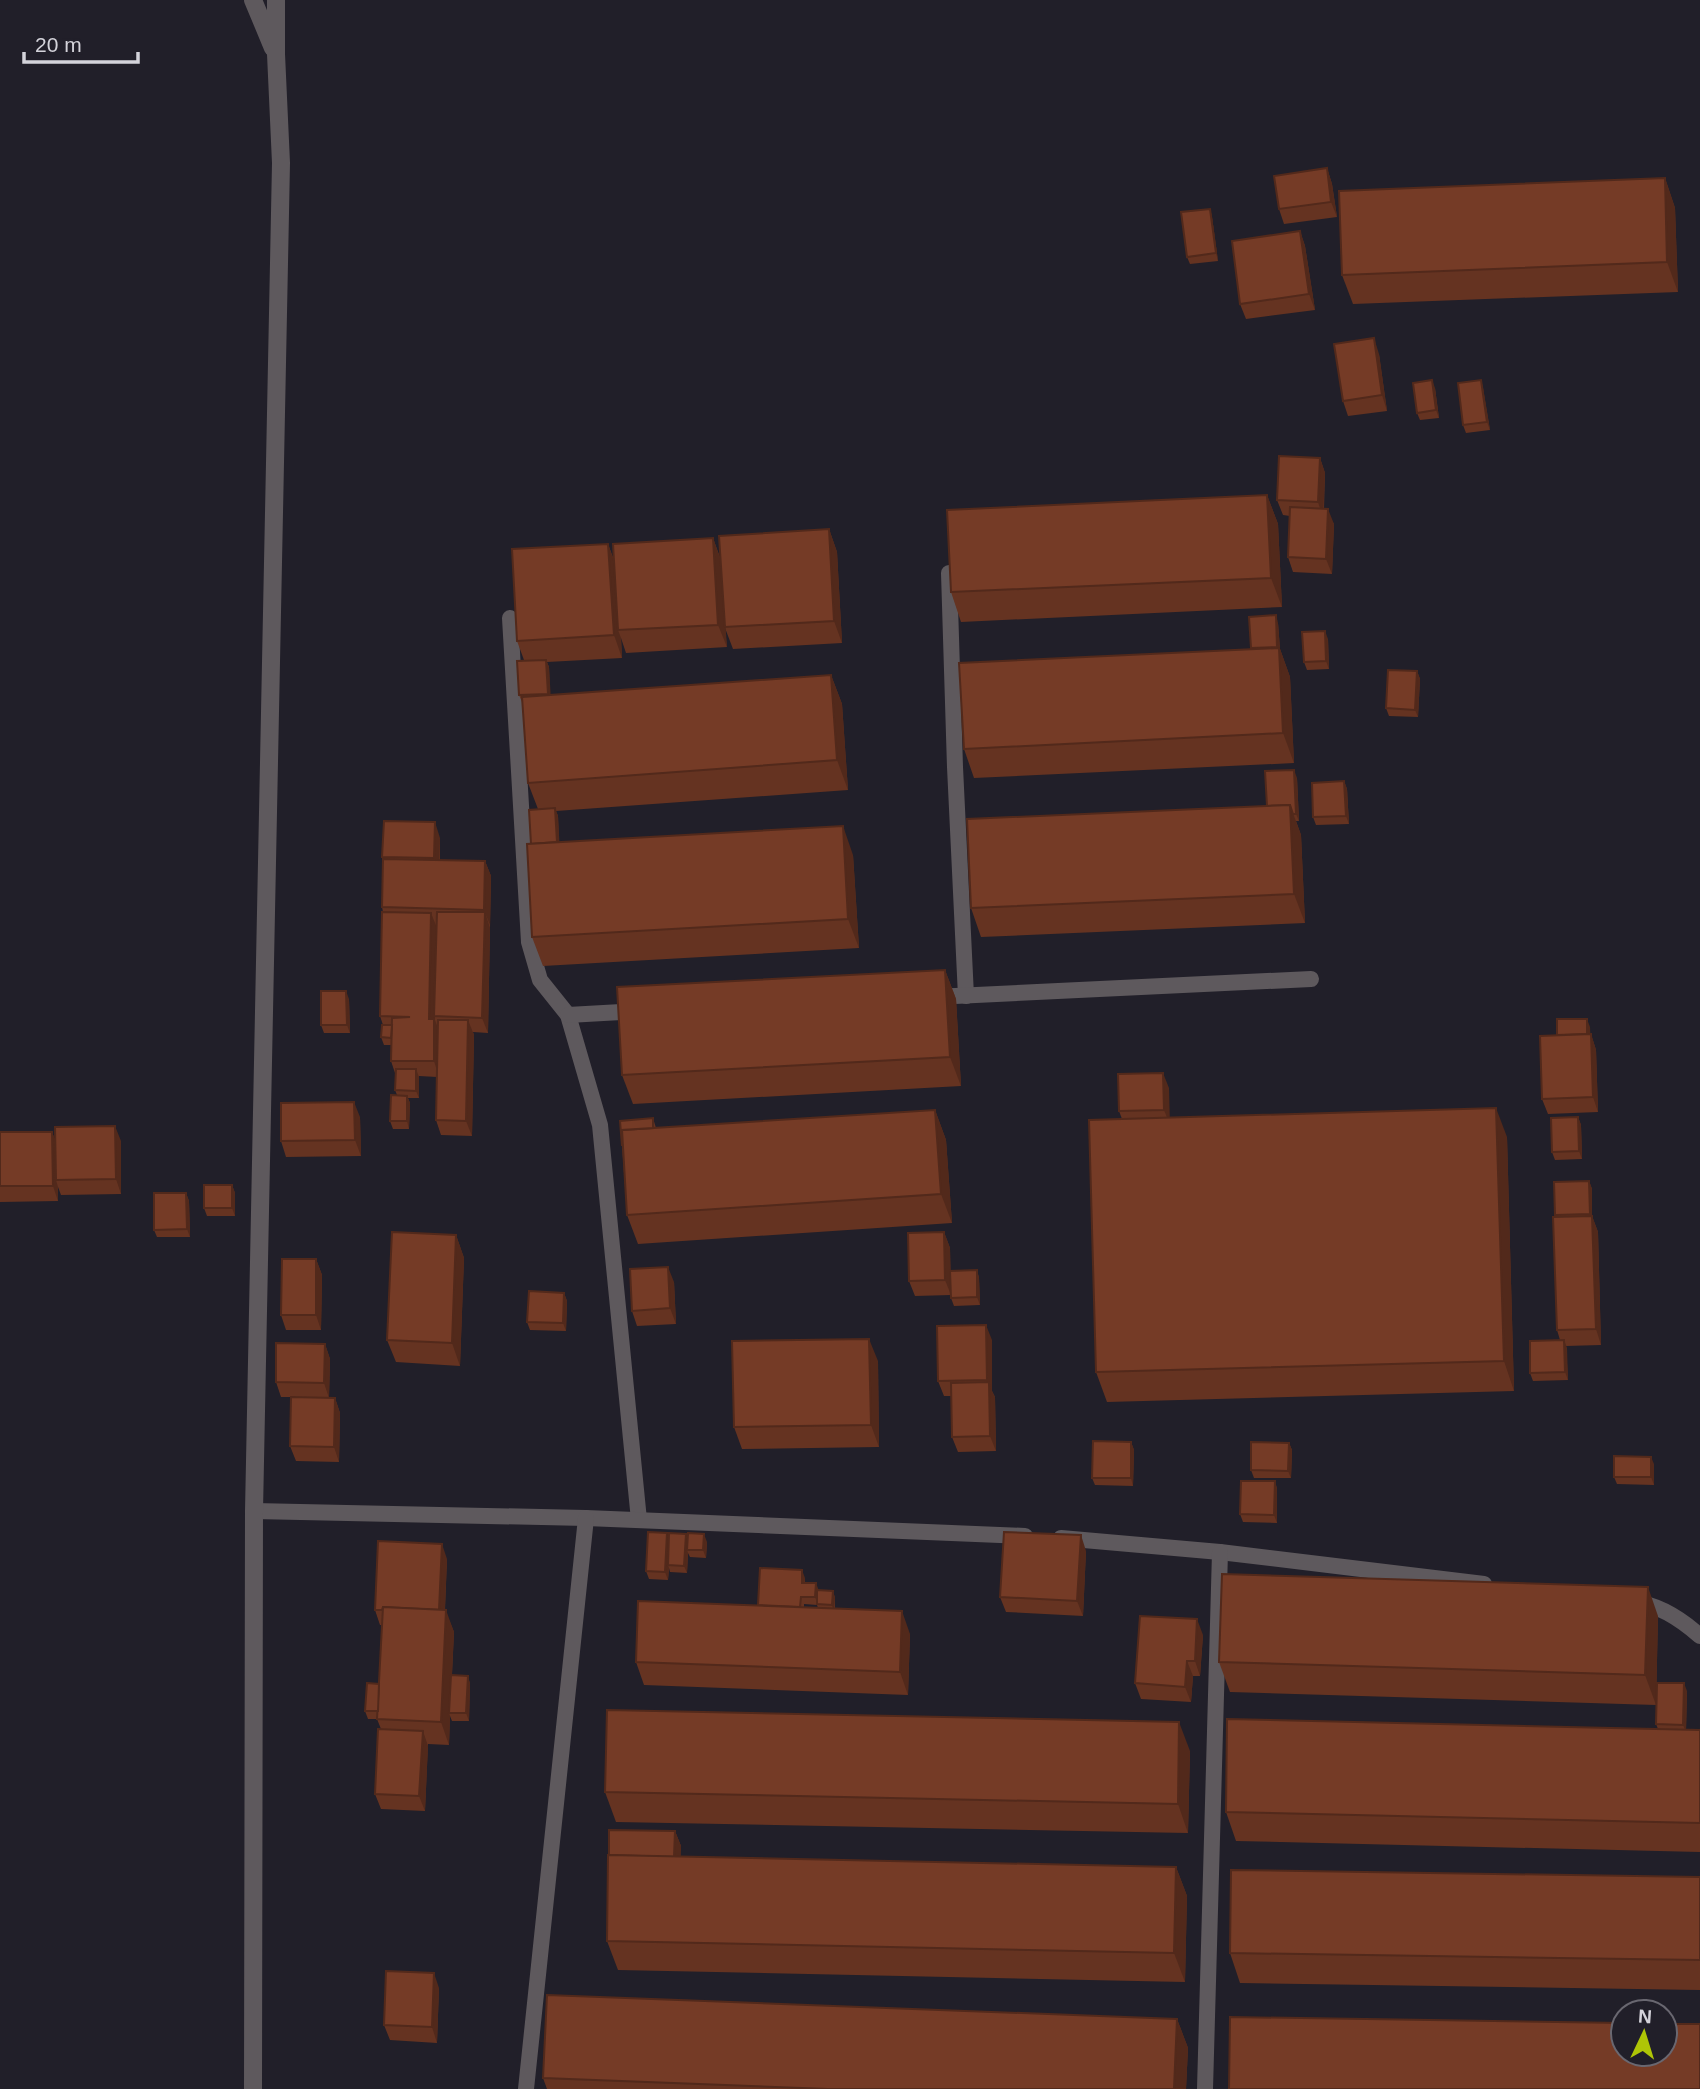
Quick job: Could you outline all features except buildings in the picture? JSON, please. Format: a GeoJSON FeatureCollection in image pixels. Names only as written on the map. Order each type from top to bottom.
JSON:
{"type":"FeatureCollection","features":[{"type":"Feature","properties":{"kind":"street"},"geometry":{"type":"LineString","coordinates":[[253,0],[276,54]]}},
{"type":"Feature","properties":{"kind":"street"},"geometry":{"type":"LineString","coordinates":[[253,2089],[254,1511],[281,163],[276,0]]}},
{"type":"Feature","properties":{"kind":"lane"},"geometry":{"type":"LineString","coordinates":[[949,573],[966,996]]}},
{"type":"Feature","properties":{"kind":"lane"},"geometry":{"type":"LineString","coordinates":[[510,618],[529,942],[540,980],[568,1015],[600,1125],[639,1520]]}},
{"type":"Feature","properties":{"kind":"lane"},"geometry":{"type":"LineString","coordinates":[[911,998],[1311,979]]}},
{"type":"Feature","properties":{"kind":"lane"},"geometry":{"type":"LineString","coordinates":[[568,1015],[651,1011]]}},
{"type":"Feature","properties":{"kind":"lane"},"geometry":{"type":"LineString","coordinates":[[254,1511],[586,1517],[1073,1538],[1220,1552],[1506,1586]]}},
{"type":"Feature","properties":{"kind":"lane"},"geometry":{"type":"LineString","coordinates":[[526,2089],[586,1517]]}},
{"type":"Feature","properties":{"kind":"lane"},"geometry":{"type":"LineString","coordinates":[[1205,2089],[1220,1552]]}},
{"type":"Feature","properties":{"kind":"lane"},"geometry":{"type":"LineString","coordinates":[[1615,1599],[1642,1603],[1666,1611],[1700,1636]]}}]}
